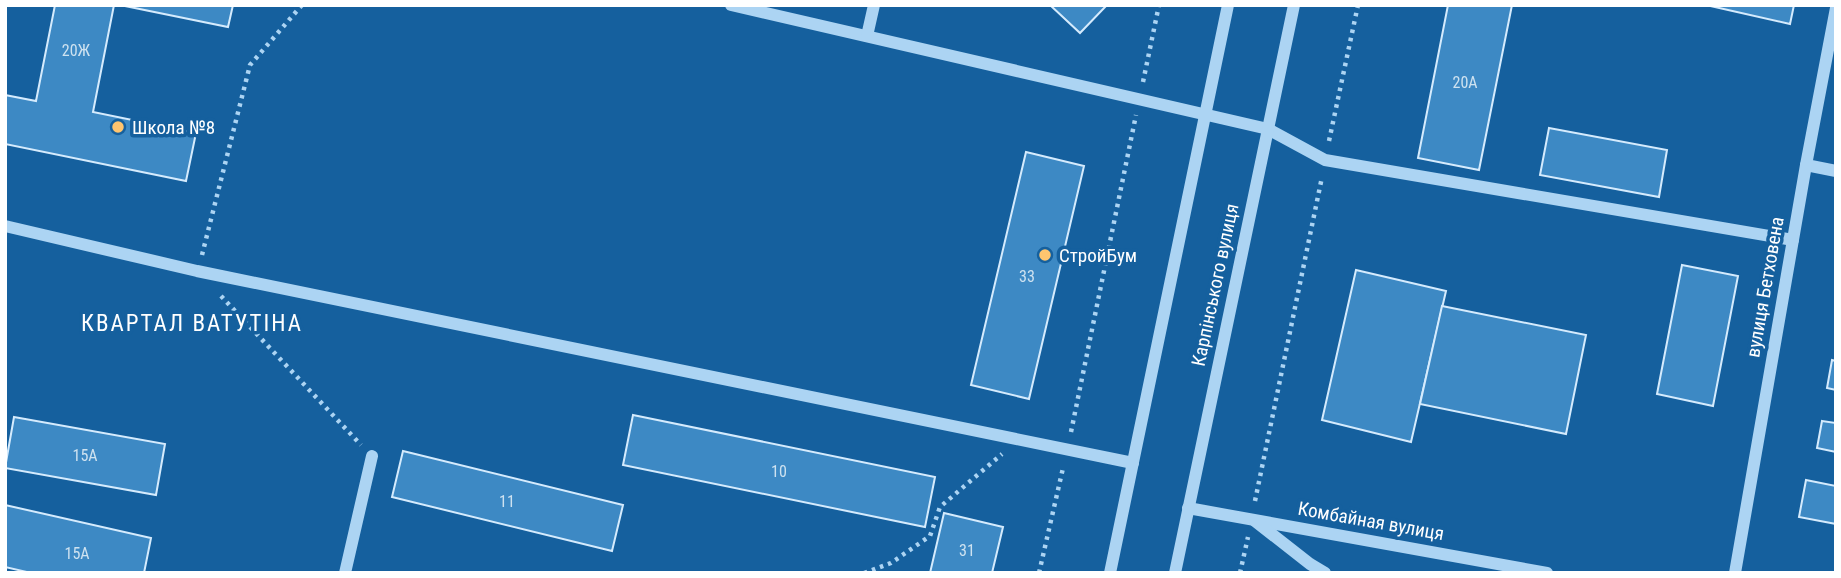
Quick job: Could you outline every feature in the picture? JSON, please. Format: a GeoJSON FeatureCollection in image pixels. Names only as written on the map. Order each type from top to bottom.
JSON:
{"type":"FeatureCollection","features":[{"type":"Feature","properties":{"kind":"street"},"geometry":{"type":"LineString","coordinates":[[731,5],[1268,130],[1325,160],[1793,240]]}},
{"type":"Feature","properties":{"kind":"street"},"geometry":{"type":"LineString","coordinates":[[867,36],[874,5]]}},
{"type":"Feature","properties":{"kind":"street"},"geometry":{"type":"LineString","coordinates":[[1111,573],[1228,5]]}},
{"type":"Feature","properties":{"kind":"street","name":"Карпінського вулиця"},"geometry":{"type":"LineString","coordinates":[[1175,573],[1294,5]]}},
{"type":"Feature","properties":{"kind":"street","name":"вулиця Бетховена"},"geometry":{"type":"LineString","coordinates":[[1735,573],[1836,8]]}},
{"type":"Feature","properties":{"kind":"street"},"geometry":{"type":"LineString","coordinates":[[1806,165],[1836,171]]}},
{"type":"Feature","properties":{"kind":"street"},"geometry":{"type":"LineString","coordinates":[[5,226],[197,271],[1133,463]]}},
{"type":"Feature","properties":{"kind":"street"},"geometry":{"type":"LineString","coordinates":[[345,573],[372,456]]}},
{"type":"Feature","properties":{"kind":"street","name":"Комбайная вулиця"},"geometry":{"type":"LineString","coordinates":[[1188,508],[1547,573]]}},
{"type":"Feature","properties":{"kind":"street"},"geometry":{"type":"LineString","coordinates":[[1252,519],[1310,565],[1325,573]]}},
{"type":"Feature","properties":{"kind":"path"},"geometry":{"type":"LineString","coordinates":[[302,5],[250,65],[197,271],[372,456]]}},
{"type":"Feature","properties":{"kind":"path"},"geometry":{"type":"LineString","coordinates":[[1039,573],[1159,5]]}},
{"type":"Feature","properties":{"kind":"path"},"geometry":{"type":"LineString","coordinates":[[1240,573],[1358,5]]}},
{"type":"Feature","properties":{"kind":"path"},"geometry":{"type":"LineString","coordinates":[[864,573],[891,563],[930,536],[940,507],[1019,440]]}},
{"type":"Feature","properties":{"kind":"building"},"geometry":{"type":"Polygon","coordinates":[[[55,5],[114,5],[93,112],[196,133],[186,181],[5,144],[5,95],[36,101],[55,5]]]}},
{"type":"Feature","properties":{"kind":"building"},"geometry":{"type":"Polygon","coordinates":[[[120,5],[233,5],[228,27],[120,5]]]}},
{"type":"Feature","properties":{"kind":"building"},"geometry":{"type":"Polygon","coordinates":[[[1050,5],[1107,5],[1080,33],[1050,5]]]}},
{"type":"Feature","properties":{"kind":"building"},"geometry":{"type":"Polygon","coordinates":[[[1448,5],[1512,5],[1479,170],[1418,158],[1448,5]]]}},
{"type":"Feature","properties":{"kind":"building"},"geometry":{"type":"Polygon","coordinates":[[[1706,5],[1794,5],[1790,24],[1706,5]]]}},
{"type":"Feature","properties":{"kind":"building"},"geometry":{"type":"Polygon","coordinates":[[[1549,128],[1667,150],[1659,197],[1540,175],[1549,128]]]}},
{"type":"Feature","properties":{"kind":"building"},"geometry":{"type":"Polygon","coordinates":[[[1026,152],[1084,166],[1029,399],[971,385],[1026,152]]]}},
{"type":"Feature","properties":{"kind":"building"},"geometry":{"type":"Polygon","coordinates":[[[1682,265],[1738,276],[1713,406],[1657,394],[1682,265]]]}},
{"type":"Feature","properties":{"kind":"building"},"geometry":{"type":"Polygon","coordinates":[[[1356,270],[1446,291],[1411,442],[1322,420],[1356,270]]]}},
{"type":"Feature","properties":{"kind":"building"},"geometry":{"type":"Polygon","coordinates":[[[1442,306],[1586,335],[1566,434],[1420,404],[1442,306]]]}},
{"type":"Feature","properties":{"kind":"building"},"geometry":{"type":"Polygon","coordinates":[[[1832,360],[1836,361],[1836,390],[1827,388],[1832,360]]]}},
{"type":"Feature","properties":{"kind":"building"},"geometry":{"type":"Polygon","coordinates":[[[633,415],[935,477],[925,527],[623,465],[633,415]]]}},
{"type":"Feature","properties":{"kind":"building"},"geometry":{"type":"Polygon","coordinates":[[[14,417],[165,444],[156,495],[5,468],[14,417]]]}},
{"type":"Feature","properties":{"kind":"building"},"geometry":{"type":"Polygon","coordinates":[[[1822,421],[1836,423],[1836,452],[1817,448],[1822,421]]]}},
{"type":"Feature","properties":{"kind":"building"},"geometry":{"type":"Polygon","coordinates":[[[403,451],[623,505],[612,551],[392,497],[403,451]]]}},
{"type":"Feature","properties":{"kind":"building"},"geometry":{"type":"Polygon","coordinates":[[[1806,480],[1836,486],[1836,524],[1799,517],[1806,480]]]}},
{"type":"Feature","properties":{"kind":"building"},"geometry":{"type":"Polygon","coordinates":[[[5,505],[151,538],[144,573],[31,573],[5,567],[5,505]]]}},
{"type":"Feature","properties":{"kind":"building"},"geometry":{"type":"Polygon","coordinates":[[[944,513],[1003,527],[992,573],[930,573],[944,513]]]}},
{"type":"Feature","properties":{"kind":"place","name":"Школа №8"},"geometry":{"type":"Point","coordinates":[118,127]}},
{"type":"Feature","properties":{"kind":"place","name":"СтройБум"},"geometry":{"type":"Point","coordinates":[1045,255]}},
{"type":"Feature","properties":{"kind":"district","name":"КВАРТАЛ ВАТУТІНА"},"geometry":{"type":"Point","coordinates":[192,323]}}]}
